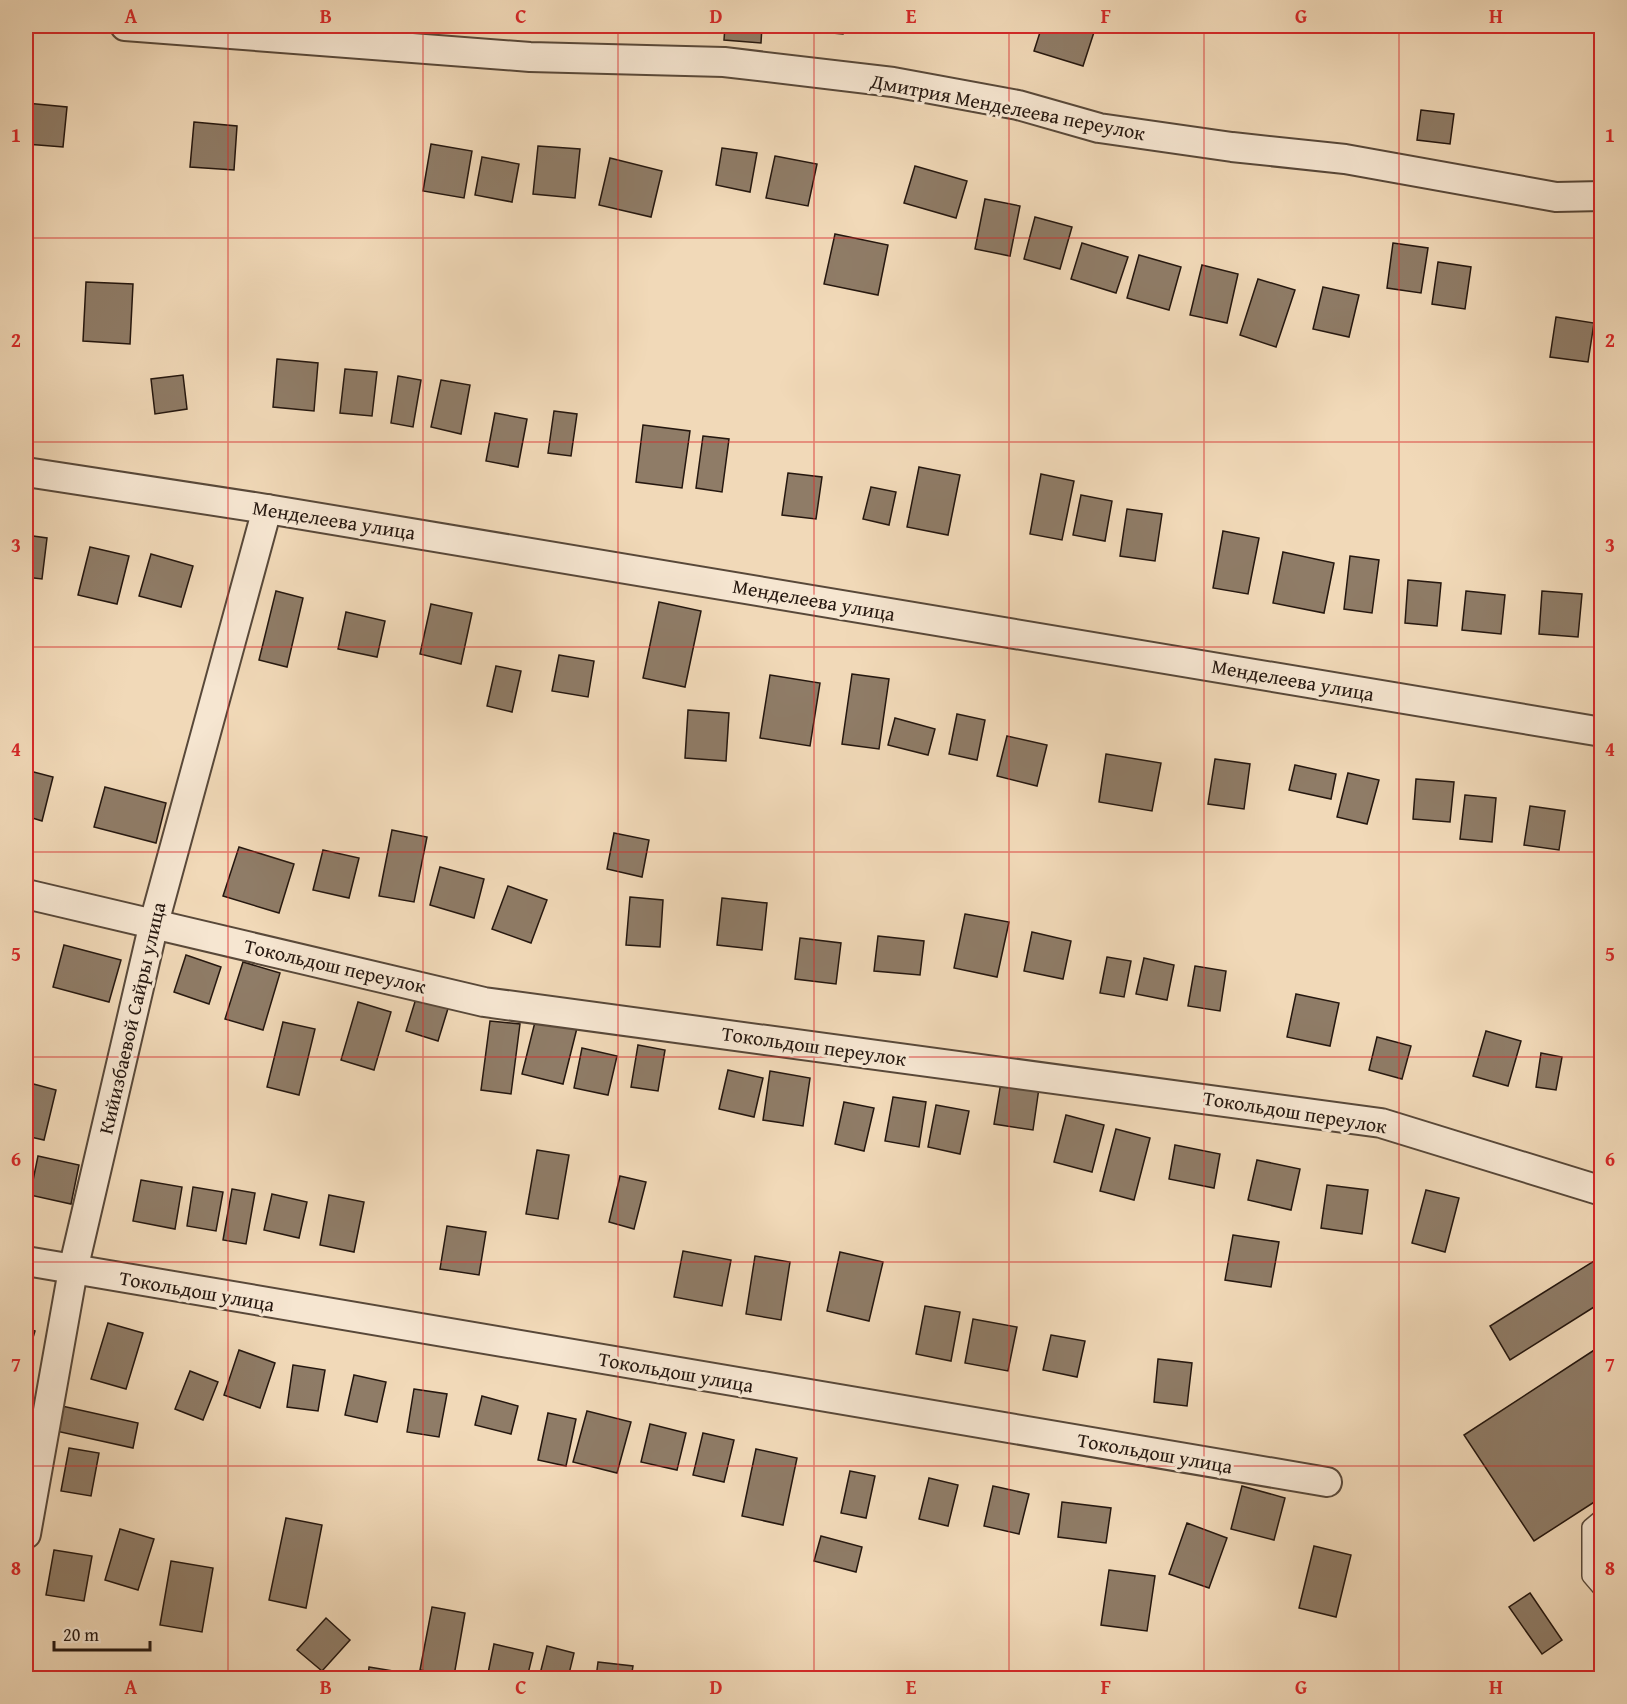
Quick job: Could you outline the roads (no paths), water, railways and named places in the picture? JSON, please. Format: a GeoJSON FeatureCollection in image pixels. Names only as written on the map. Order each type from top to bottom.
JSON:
{"type":"FeatureCollection","features":[{"type":"Feature","properties":{"kind":"street","name":"Дмитрия Менделеева переулок"},"geometry":{"type":"LineString","coordinates":[[125,26],[530,57],[724,62],[893,82],[1018,105],[1099,128],[1345,159],[1556,197],[1602,196]]}},
{"type":"Feature","properties":{"kind":"street","name":"Менделеева улица"},"geometry":{"type":"LineString","coordinates":[[26,472],[267,508],[1602,732]]}},
{"type":"Feature","properties":{"kind":"street","name":"Кийизбаевой Сайры улица"},"geometry":{"type":"LineString","coordinates":[[26,1534],[73,1270],[154,923],[267,508]]}},
{"type":"Feature","properties":{"kind":"street","name":"Токольдош переулок"},"geometry":{"type":"LineString","coordinates":[[26,894],[484,1002],[1381,1123],[1602,1191]]}},
{"type":"Feature","properties":{"kind":"street","name":"Токольдош улица"},"geometry":{"type":"LineString","coordinates":[[26,1261],[1327,1482]]}},
{"type":"Feature","properties":{"kind":"lane"},"geometry":{"type":"LineString","coordinates":[[1602,1517],[1590,1527],[1590,1576],[1602,1590]]}}]}
